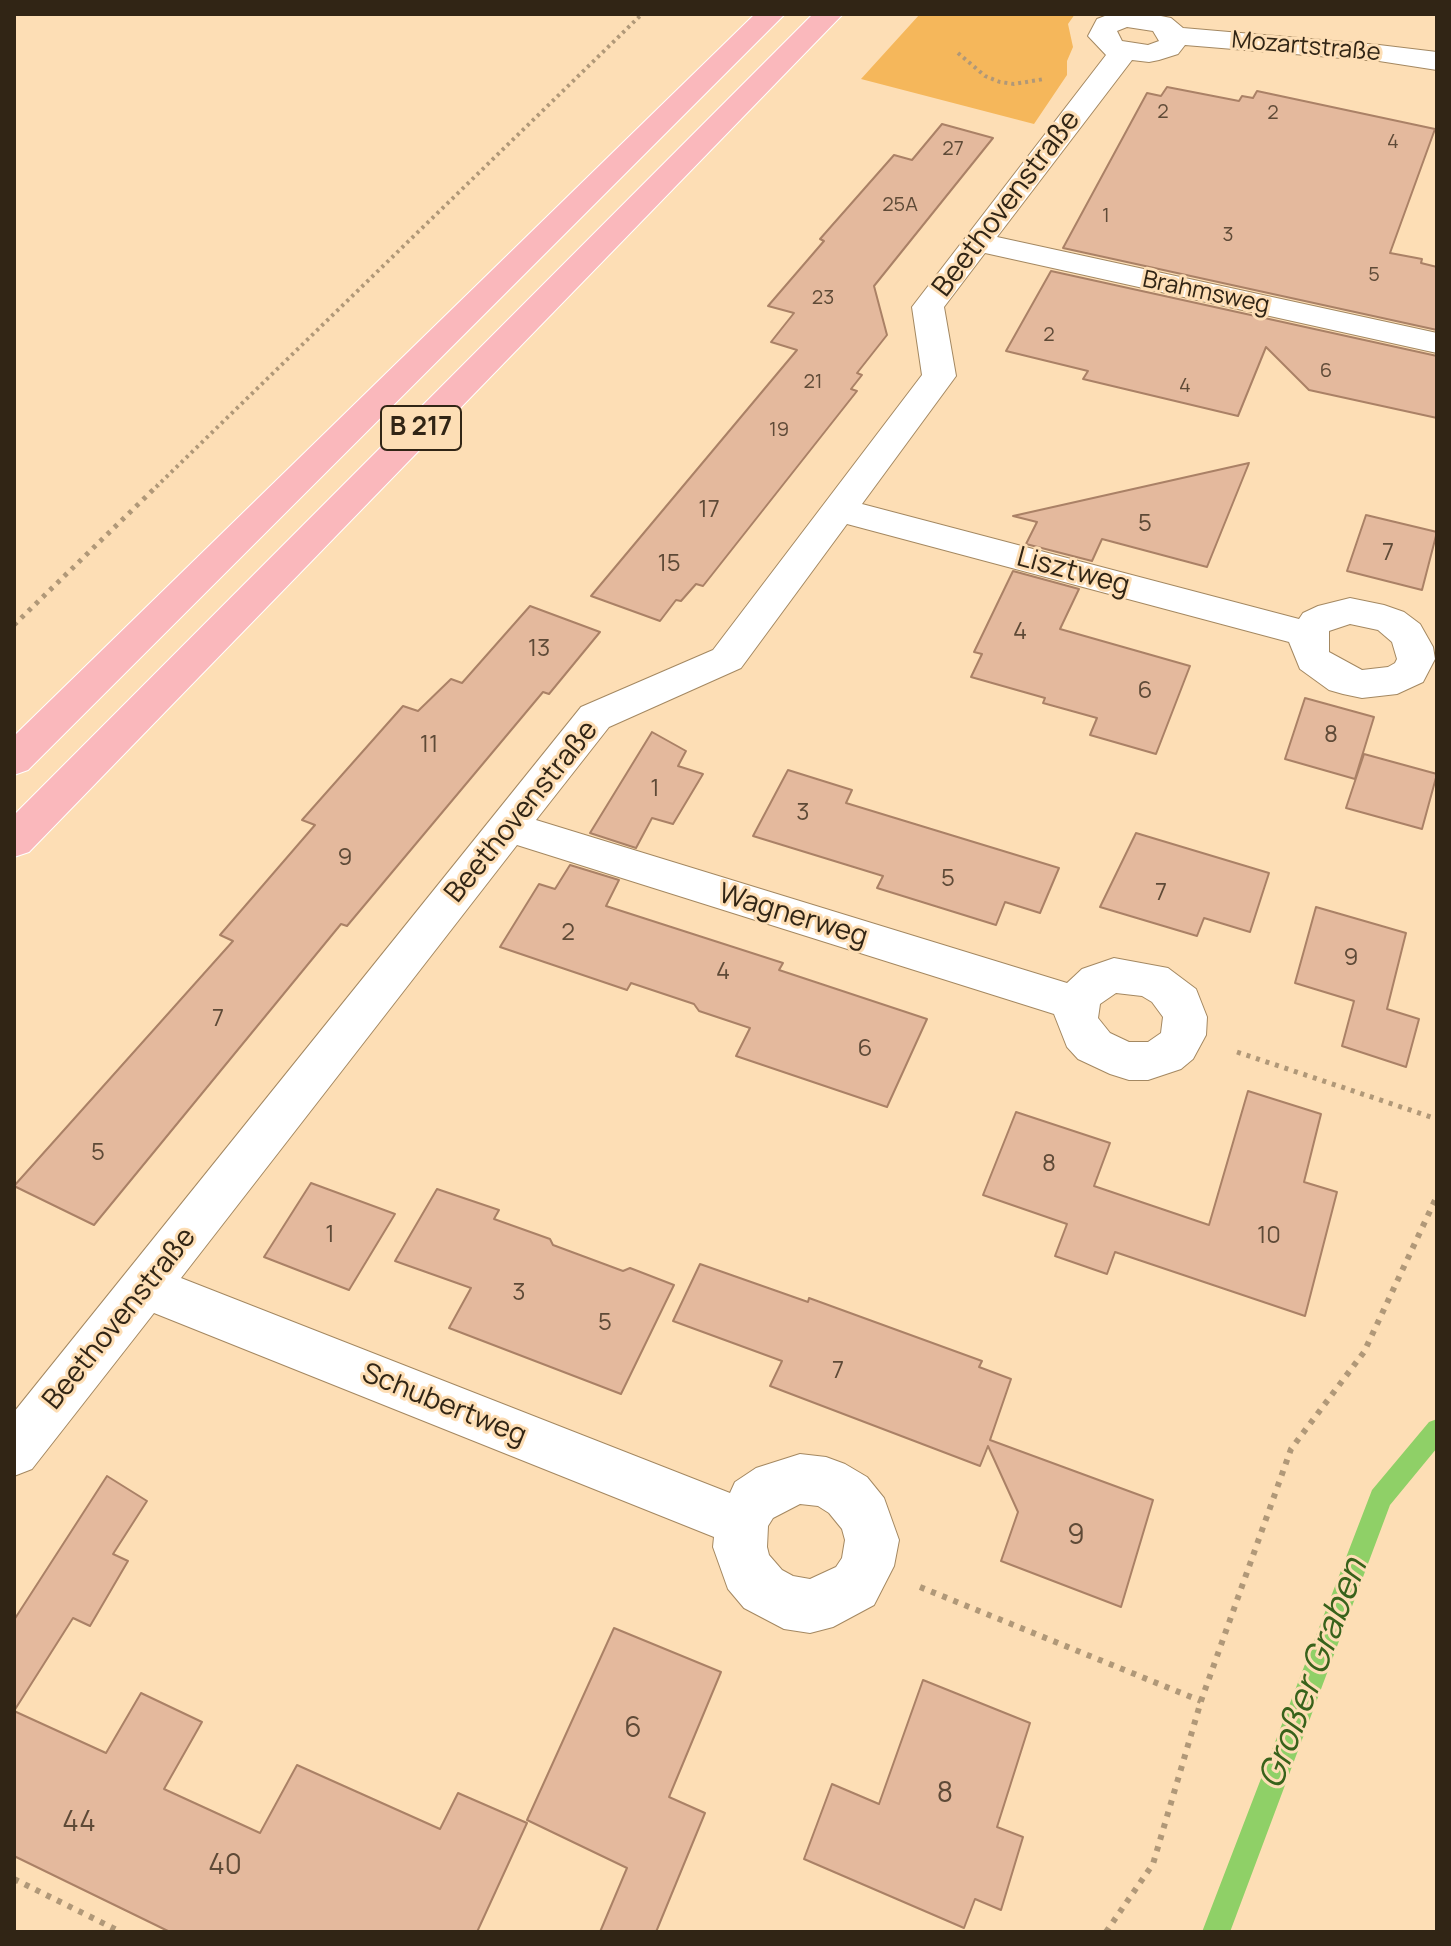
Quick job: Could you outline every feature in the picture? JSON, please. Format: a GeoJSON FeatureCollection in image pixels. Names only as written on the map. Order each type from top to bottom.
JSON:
{"type":"FeatureCollection","features":[{"type":"Feature","properties":{"kind":"highway","name":"B 217"},"geometry":{"type":"LineString","coordinates":[[14,760],[771,14]]}},
{"type":"Feature","properties":{"kind":"highway","name":"B 217"},"geometry":{"type":"LineString","coordinates":[[14,841],[829,14]]}},
{"type":"Feature","properties":{"kind":"street"},"geometry":{"type":"LineString","coordinates":[[1151,17],[1174,36],[1168,48],[1159,52],[1123,52],[1113,48],[1102,36],[1107,25],[1125,18],[1151,17]]}},
{"type":"Feature","properties":{"kind":"street","name":"Mozartstraße"},"geometry":{"type":"LineString","coordinates":[[1174,36],[1379,53],[1437,61]]}},
{"type":"Feature","properties":{"kind":"street","name":"Beethovenstraße"},"geometry":{"type":"LineString","coordinates":[[14,1452],[595,717],[727,659],[939,376],[928,307],[1123,52]]}},
{"type":"Feature","properties":{"kind":"street","name":"Brahmsweg"},"geometry":{"type":"LineString","coordinates":[[976,242],[1437,343]]}},
{"type":"Feature","properties":{"kind":"street","name":"Lisztweg"},"geometry":{"type":"LineString","coordinates":[[838,510],[1308,634]]}},
{"type":"Feature","properties":{"kind":"street","name":"Wagnerweg"},"geometry":{"type":"LineString","coordinates":[[508,827],[1078,1004]]}},
{"type":"Feature","properties":{"kind":"street"},"geometry":{"type":"LineString","coordinates":[[1114,975],[1152,980],[1180,1002],[1185,1017],[1183,1035],[1177,1046],[1165,1056],[1148,1061],[1129,1061],[1110,1056],[1083,1034],[1076,1018],[1078,1004],[1085,991],[1098,981],[1114,975]]}},
{"type":"Feature","properties":{"kind":"street","name":"Schubertweg"},"geometry":{"type":"LineString","coordinates":[[146,1287],[742,1523]]}},
{"type":"Feature","properties":{"kind":"street"},"geometry":{"type":"LineString","coordinates":[[800,1479],[826,1482],[848,1495],[865,1516],[872,1540],[867,1566],[855,1586],[833,1600],[810,1606],[784,1602],[763,1589],[747,1570],[740,1547],[742,1523],[754,1500],[775,1486],[800,1479]]}},
{"type":"Feature","properties":{"kind":"path"},"geometry":{"type":"LineString","coordinates":[[14,625],[642,14]]}},
{"type":"Feature","properties":{"kind":"path"},"geometry":{"type":"LineString","coordinates":[[958,53],[985,76],[1000,82],[1014,84],[1050,79]]}},
{"type":"Feature","properties":{"kind":"path"},"geometry":{"type":"LineString","coordinates":[[1183,1035],[1437,1119]]}},
{"type":"Feature","properties":{"kind":"path"},"geometry":{"type":"LineString","coordinates":[[1106,1932],[1153,1864],[1201,1701],[1291,1449],[1364,1352],[1437,1196]]}},
{"type":"Feature","properties":{"kind":"path"},"geometry":{"type":"LineString","coordinates":[[867,1566],[1201,1701]]}},
{"type":"Feature","properties":{"kind":"path"},"geometry":{"type":"LineString","coordinates":[[14,1879],[121,1932]]}},
{"type":"Feature","properties":{"kind":"shaded area"},"geometry":{"type":"Polygon","coordinates":[[[920,14],[1075,14],[1068,24],[1073,47],[1067,61],[1067,75],[1034,124],[861,79],[920,14]]]}},
{"type":"Feature","properties":{"kind":"building"},"geometry":{"type":"Polygon","coordinates":[[[1167,87],[1239,101],[1242,96],[1253,98],[1257,91],[1435,129],[1390,253],[1422,259],[1421,263],[1437,267],[1437,330],[1063,248],[1147,93],[1161,96],[1167,87]]]}},
{"type":"Feature","properties":{"kind":"building"},"geometry":{"type":"Polygon","coordinates":[[[942,124],[993,138],[874,286],[887,335],[857,373],[862,375],[851,389],[857,391],[703,586],[696,584],[681,601],[676,600],[660,621],[591,596],[797,350],[771,342],[794,313],[768,306],[824,241],[820,239],[894,155],[912,160],[942,124]]]}},
{"type":"Feature","properties":{"kind":"building"},"geometry":{"type":"Polygon","coordinates":[[[1051,271],[1437,356],[1437,418],[1309,390],[1266,347],[1238,416],[1083,379],[1088,371],[1006,351],[1051,271]]]}},
{"type":"Feature","properties":{"kind":"building"},"geometry":{"type":"Polygon","coordinates":[[[1249,463],[1207,567],[1102,539],[1092,561],[1026,544],[1037,522],[1013,516],[1249,463]]]}},
{"type":"Feature","properties":{"kind":"building"},"geometry":{"type":"Polygon","coordinates":[[[1366,515],[1437,532],[1422,590],[1347,571],[1366,515]]]}},
{"type":"Feature","properties":{"kind":"building"},"geometry":{"type":"Polygon","coordinates":[[[1013,571],[1079,589],[1060,629],[1190,666],[1156,754],[1090,735],[1097,718],[1043,703],[1045,698],[971,677],[982,654],[974,652],[1013,571]]]}},
{"type":"Feature","properties":{"kind":"building"},"geometry":{"type":"Polygon","coordinates":[[[530,606],[600,632],[549,694],[543,692],[347,926],[341,924],[94,1225],[14,1186],[233,941],[220,935],[315,825],[302,820],[403,706],[418,711],[451,679],[462,683],[530,606]]]}},
{"type":"Feature","properties":{"kind":"building"},"geometry":{"type":"Polygon","coordinates":[[[1305,698],[1374,717],[1355,779],[1285,759],[1305,698]]]}},
{"type":"Feature","properties":{"kind":"building"},"geometry":{"type":"Polygon","coordinates":[[[652,732],[686,751],[678,766],[703,774],[673,824],[652,818],[636,848],[590,833],[652,732]]]}},
{"type":"Feature","properties":{"kind":"building"},"geometry":{"type":"Polygon","coordinates":[[[1364,754],[1437,774],[1422,829],[1346,808],[1364,754]]]}},
{"type":"Feature","properties":{"kind":"building"},"geometry":{"type":"Polygon","coordinates":[[[788,770],[852,790],[846,803],[1059,868],[1040,913],[1005,902],[996,925],[877,888],[883,876],[753,836],[788,770]]]}},
{"type":"Feature","properties":{"kind":"building"},"geometry":{"type":"Polygon","coordinates":[[[1136,833],[1269,873],[1250,932],[1204,918],[1197,936],[1100,907],[1136,833]]]}},
{"type":"Feature","properties":{"kind":"building"},"geometry":{"type":"Polygon","coordinates":[[[570,865],[619,880],[606,906],[783,963],[779,970],[927,1019],[887,1107],[736,1056],[750,1028],[699,1011],[694,1004],[631,983],[627,990],[500,947],[539,884],[555,889],[570,865]]]}},
{"type":"Feature","properties":{"kind":"building"},"geometry":{"type":"Polygon","coordinates":[[[1316,907],[1406,933],[1387,1009],[1419,1019],[1406,1067],[1342,1046],[1354,1001],[1295,983],[1316,907]]]}},
{"type":"Feature","properties":{"kind":"building"},"geometry":{"type":"Polygon","coordinates":[[[1248,1091],[1321,1114],[1304,1182],[1337,1192],[1305,1316],[1115,1252],[1107,1274],[1055,1256],[1067,1224],[983,1195],[1016,1112],[1110,1143],[1094,1186],[1209,1225],[1248,1091]]]}},
{"type":"Feature","properties":{"kind":"building"},"geometry":{"type":"Polygon","coordinates":[[[311,1183],[395,1214],[349,1290],[264,1257],[311,1183]]]}},
{"type":"Feature","properties":{"kind":"building"},"geometry":{"type":"Polygon","coordinates":[[[437,1189],[499,1210],[494,1219],[550,1239],[553,1245],[623,1271],[630,1268],[674,1285],[621,1394],[449,1328],[471,1288],[395,1261],[437,1189]]]}},
{"type":"Feature","properties":{"kind":"building"},"geometry":{"type":"Polygon","coordinates":[[[700,1264],[808,1302],[809,1298],[982,1361],[979,1367],[1011,1379],[990,1440],[1153,1500],[1121,1607],[1001,1561],[1018,1512],[988,1446],[980,1466],[770,1386],[782,1361],[673,1321],[700,1264]]]}},
{"type":"Feature","properties":{"kind":"building"},"geometry":{"type":"Polygon","coordinates":[[[107,1476],[147,1501],[113,1554],[128,1561],[90,1626],[73,1618],[14,1711],[14,1620],[107,1476]]]}},
{"type":"Feature","properties":{"kind":"building"},"geometry":{"type":"Polygon","coordinates":[[[614,1628],[721,1672],[669,1797],[705,1813],[656,1932],[600,1932],[627,1868],[527,1820],[614,1628]]]}},
{"type":"Feature","properties":{"kind":"building"},"geometry":{"type":"Polygon","coordinates":[[[923,1680],[1030,1723],[997,1827],[1023,1837],[1001,1910],[975,1899],[964,1928],[804,1859],[832,1784],[879,1804],[923,1680]]]}},
{"type":"Feature","properties":{"kind":"building"},"geometry":{"type":"Polygon","coordinates":[[[141,1693],[202,1722],[164,1789],[260,1833],[297,1765],[440,1829],[458,1793],[527,1823],[477,1932],[170,1932],[14,1856],[14,1711],[106,1753],[141,1693]]]}},
{"type":"Feature","properties":{"kind":"waterway","name":"Großer Graben"},"geometry":{"type":"LineString","coordinates":[[1216,1932],[1381,1498],[1437,1430]]}}]}
